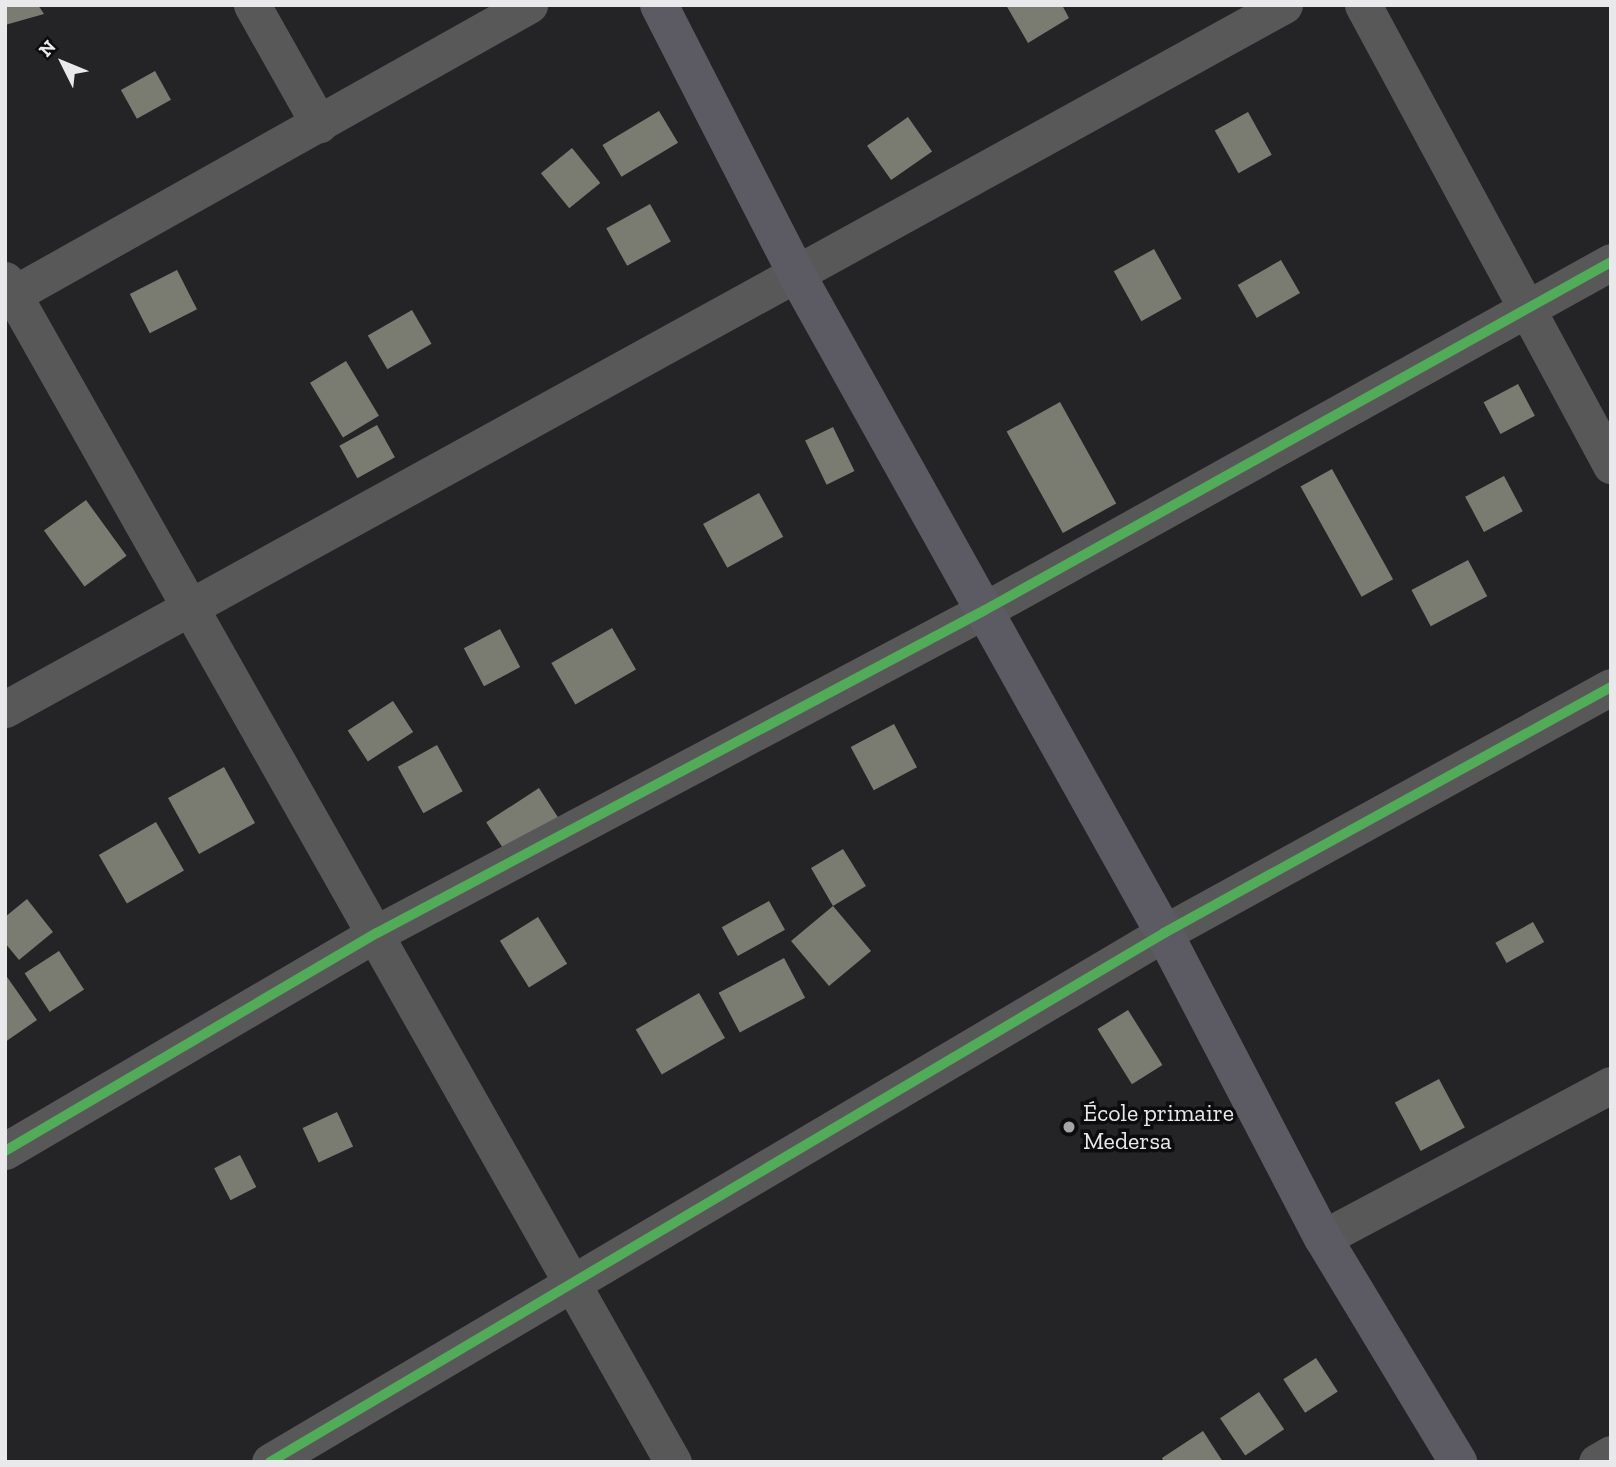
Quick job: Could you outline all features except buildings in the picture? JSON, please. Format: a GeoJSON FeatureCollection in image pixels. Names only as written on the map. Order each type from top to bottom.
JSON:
{"type":"FeatureCollection","features":[{"type":"Feature","properties":{"kind":"main road"},"geometry":{"type":"LineString","coordinates":[[659,5],[798,277],[1164,933],[1324,1237],[1458,1462]]}},
{"type":"Feature","properties":{"kind":"street"},"geometry":{"type":"LineString","coordinates":[[252,5],[319,124]]}},
{"type":"Feature","properties":{"kind":"street"},"geometry":{"type":"LineString","coordinates":[[529,5],[319,124],[8,291],[576,1281],[673,1462]]}},
{"type":"Feature","properties":{"kind":"street"},"geometry":{"type":"LineString","coordinates":[[5,709],[798,277],[1284,5]]}},
{"type":"Feature","properties":{"kind":"street"},"geometry":{"type":"LineString","coordinates":[[1363,5],[1611,465]]}},
{"type":"Feature","properties":{"kind":"street"},"geometry":{"type":"LineString","coordinates":[[5,1151],[377,933],[985,611],[1611,262]]}},
{"type":"Feature","properties":{"kind":"street"},"geometry":{"type":"LineString","coordinates":[[270,1462],[1164,933],[1611,687]]}},
{"type":"Feature","properties":{"kind":"street"},"geometry":{"type":"LineString","coordinates":[[1324,1237],[1611,1085]]}},
{"type":"Feature","properties":{"kind":"street"},"geometry":{"type":"LineString","coordinates":[[1597,1462],[1611,1454]]}},
{"type":"Feature","properties":{"kind":"cycle path"},"geometry":{"type":"LineString","coordinates":[[5,1151],[377,933],[985,610],[1611,262]]}},
{"type":"Feature","properties":{"kind":"cycle path"},"geometry":{"type":"LineString","coordinates":[[270,1462],[1164,933],[1611,687]]}},
{"type":"Feature","properties":{"kind":"place","name":"École primaire Medersa"},"geometry":{"type":"Point","coordinates":[1069,1127]}}]}
